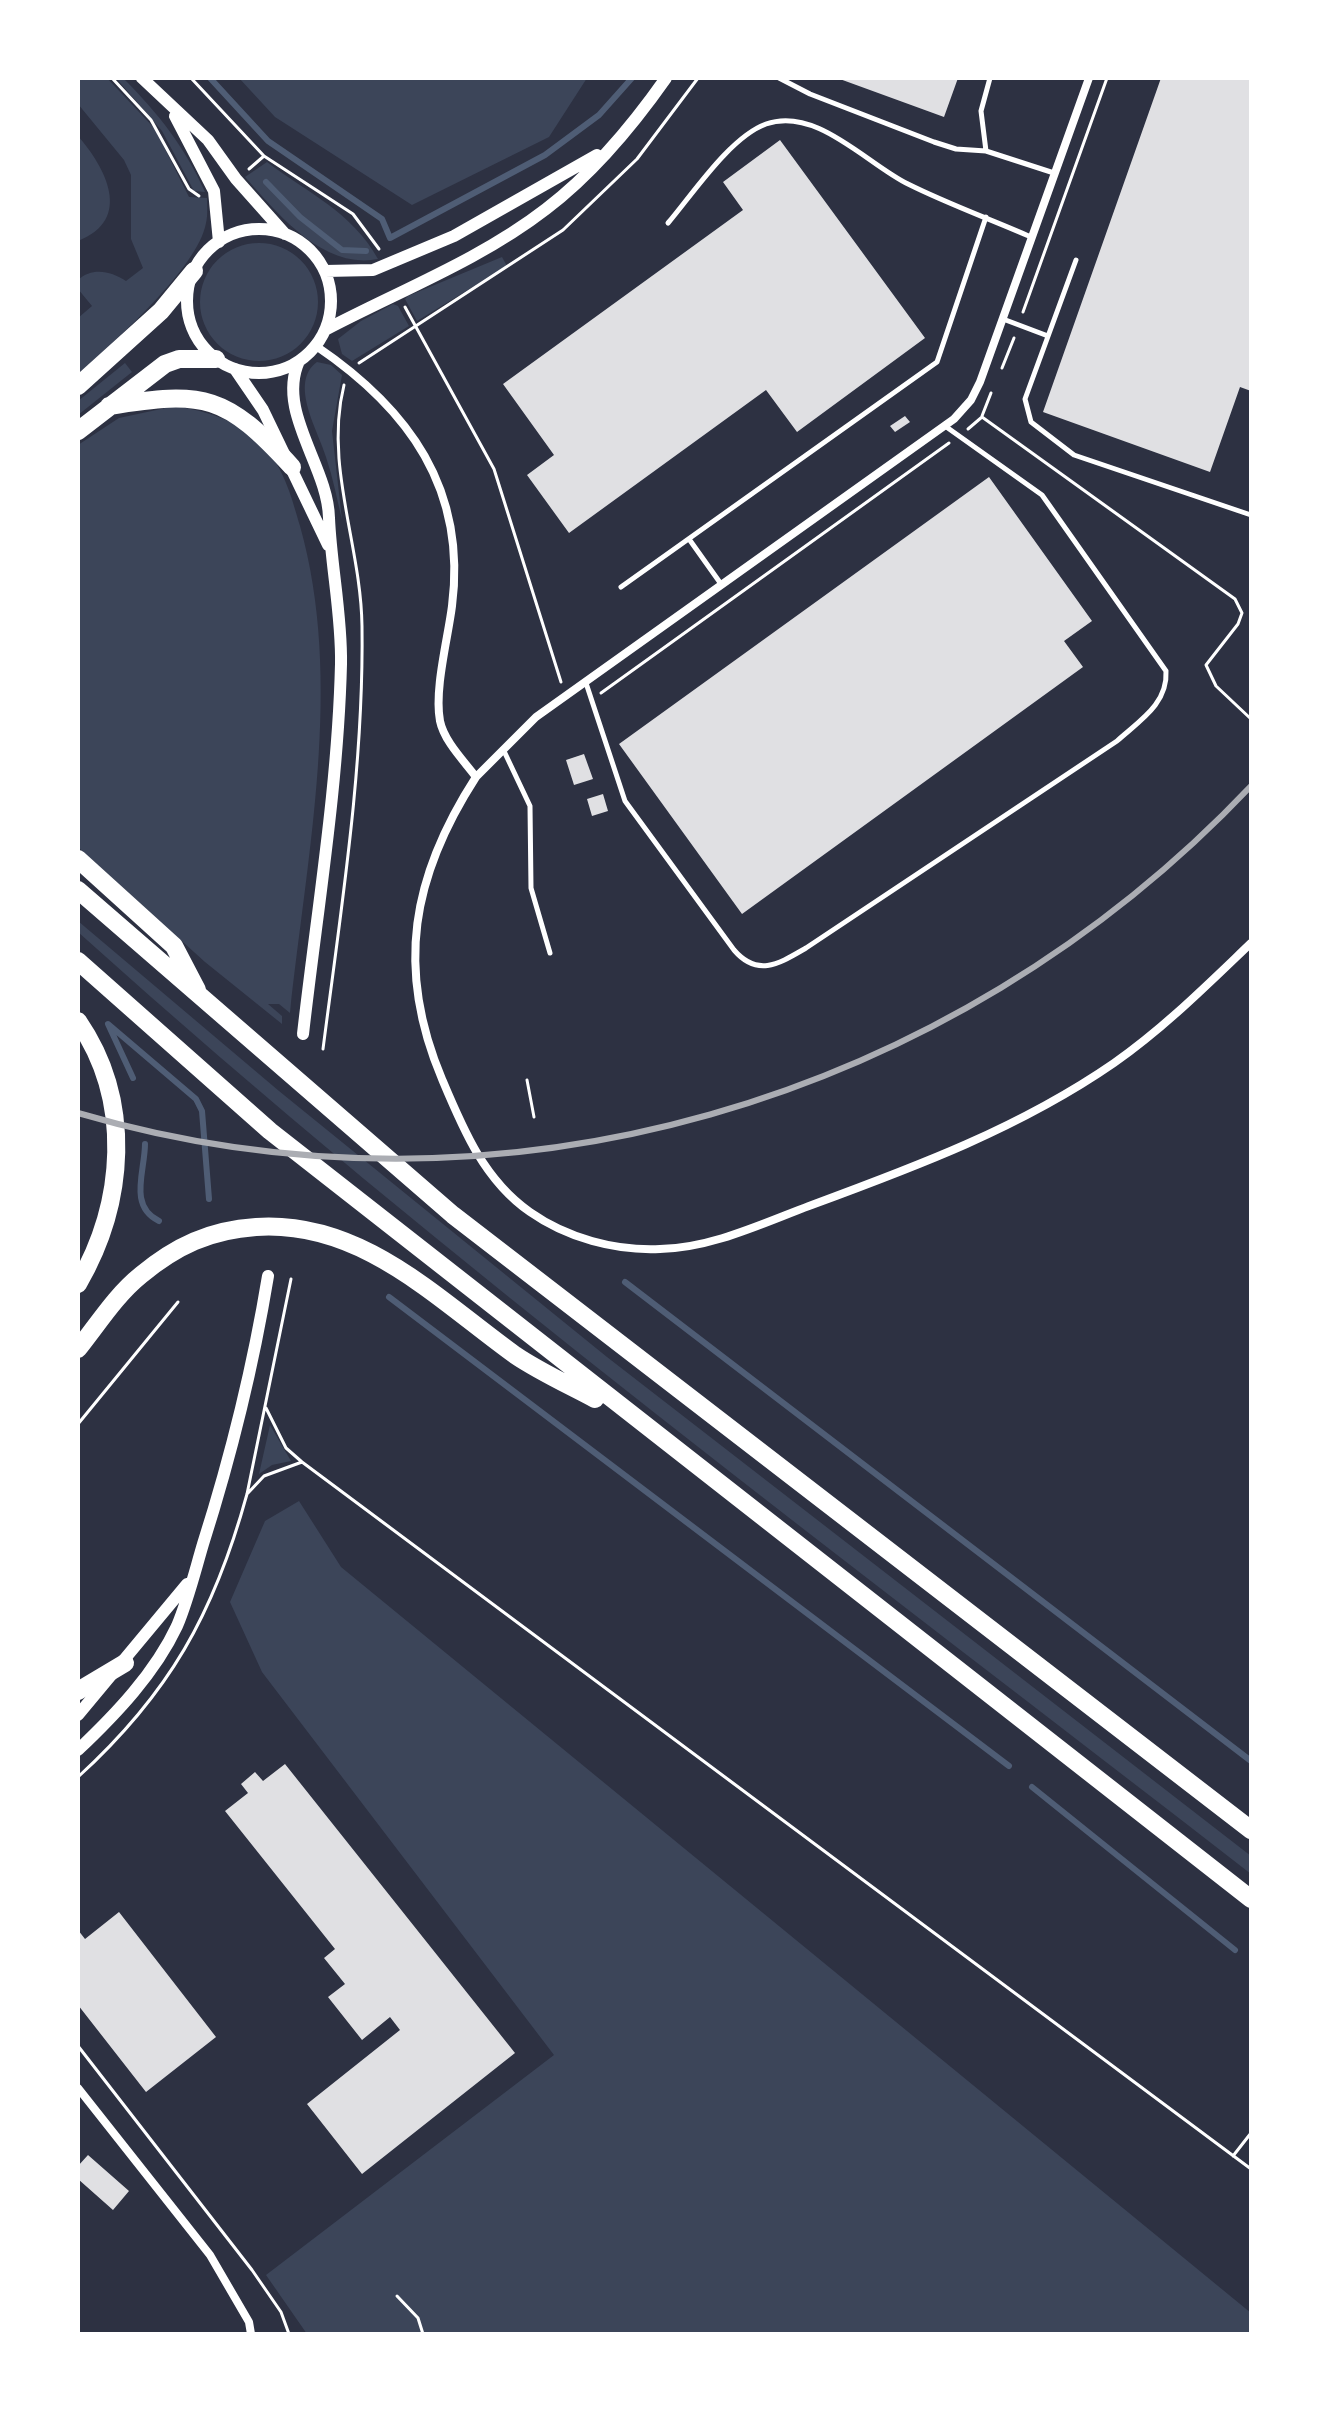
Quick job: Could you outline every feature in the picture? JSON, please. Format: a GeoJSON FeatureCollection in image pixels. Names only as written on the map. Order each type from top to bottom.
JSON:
{"type":"FeatureCollection","features":[{"type":"Feature","properties":{"kind":"highway"},"geometry":{"type":"LineString","coordinates":[[78,386],[161,311],[194,271]]}},
{"type":"Feature","properties":{"kind":"highway"},"geometry":{"type":"LineString","coordinates":[[78,431],[165,364],[179,359],[216,359]]}},
{"type":"Feature","properties":{"kind":"highway"},"geometry":{"type":"LineString","coordinates":[[109,406],[148,399],[197,399],[230,409],[260,432],[292,467]]}},
{"type":"Feature","properties":{"kind":"highway"},"geometry":{"type":"LineString","coordinates":[[78,859],[174,946],[201,1000]]}},
{"type":"Feature","properties":{"kind":"highway"},"geometry":{"type":"LineString","coordinates":[[78,890],[201,1000],[453,1215],[1251,1830]]}},
{"type":"Feature","properties":{"kind":"highway"},"geometry":{"type":"LineString","coordinates":[[78,961],[270,1131],[1251,1899]]}},
{"type":"Feature","properties":{"kind":"highway"},"geometry":{"type":"LineString","coordinates":[[78,1021],[100,1064],[114,1107],[118,1147],[113,1196],[100,1243],[78,1284]]}},
{"type":"Feature","properties":{"kind":"highway"},"geometry":{"type":"LineString","coordinates":[[78,1349],[139,1276],[179,1247],[224,1229],[286,1225],[342,1237],[401,1269],[519,1357],[643,1426]]}},
{"type":"Feature","properties":{"kind":"highway"},"geometry":{"type":"LineString","coordinates":[[78,1691],[125,1663]]}},
{"type":"Feature","properties":{"kind":"street"},"geometry":{"type":"LineString","coordinates":[[142,78],[208,140],[236,179],[285,234],[315,256],[325,271],[331,291],[325,330],[316,346],[299,361],[279,371],[257,373],[235,369],[216,359],[192,328],[188,290],[194,271],[219,242],[240,232],[263,229],[285,234]]}},
{"type":"Feature","properties":{"kind":"street"},"geometry":{"type":"LineString","coordinates":[[325,330],[504,238],[580,182],[666,78]]}},
{"type":"Feature","properties":{"kind":"street"},"geometry":{"type":"LineString","coordinates":[[1089,78],[971,400],[945,426],[566,695],[503,749],[476,777],[448,821],[429,869],[420,905],[416,982],[422,1021],[436,1065],[471,1144],[508,1195],[532,1214],[560,1228],[618,1247],[660,1250],[702,1244],[990,1135],[1036,1112],[1115,1062],[1157,1030],[1251,943]]}},
{"type":"Feature","properties":{"kind":"street"},"geometry":{"type":"LineString","coordinates":[[169,106],[214,191],[219,242]]}},
{"type":"Feature","properties":{"kind":"street"},"geometry":{"type":"LineString","coordinates":[[325,271],[373,270],[454,236],[605,151]]}},
{"type":"Feature","properties":{"kind":"street"},"geometry":{"type":"LineString","coordinates":[[316,346],[351,372],[401,419],[427,458],[443,492],[456,559],[439,704],[440,723],[476,777]]}},
{"type":"Feature","properties":{"kind":"street"},"geometry":{"type":"LineString","coordinates":[[299,361],[292,377],[291,397],[329,506],[341,660],[338,726],[303,1034]]}},
{"type":"Feature","properties":{"kind":"street"},"geometry":{"type":"LineString","coordinates":[[235,369],[263,410],[331,551]]}},
{"type":"Feature","properties":{"kind":"street"},"geometry":{"type":"LineString","coordinates":[[78,1750],[112,1718],[149,1670],[176,1626],[253,1365],[268,1276]]}},
{"type":"Feature","properties":{"kind":"street"},"geometry":{"type":"LineString","coordinates":[[78,1715],[125,1663],[158,1616],[192,1579]]}},
{"type":"Feature","properties":{"kind":"street"},"geometry":{"type":"LineString","coordinates":[[78,2088],[210,2255],[249,2322],[251,2334]]}},
{"type":"Feature","properties":{"kind":"lane"},"geometry":{"type":"LineString","coordinates":[[779,78],[810,94],[934,142],[956,149],[986,151],[1055,173]]}},
{"type":"Feature","properties":{"kind":"lane"},"geometry":{"type":"LineString","coordinates":[[986,151],[981,111],[990,78]]}},
{"type":"Feature","properties":{"kind":"lane"},"geometry":{"type":"LineString","coordinates":[[668,223],[738,142],[758,127],[777,121],[819,130],[909,184],[1032,237]]}},
{"type":"Feature","properties":{"kind":"lane"},"geometry":{"type":"LineString","coordinates":[[621,587],[937,362],[986,217]]}},
{"type":"Feature","properties":{"kind":"lane"},"geometry":{"type":"LineString","coordinates":[[1076,260],[1025,399],[1026,413],[1031,422],[1074,455],[1251,515]]}},
{"type":"Feature","properties":{"kind":"lane"},"geometry":{"type":"LineString","coordinates":[[1003,319],[1048,336]]}},
{"type":"Feature","properties":{"kind":"lane"},"geometry":{"type":"LineString","coordinates":[[585,681],[625,801],[734,950],[743,960],[759,967],[772,967],[806,948],[1117,741],[1160,702],[1167,687],[1166,671],[1042,495],[945,426]]}},
{"type":"Feature","properties":{"kind":"lane"},"geometry":{"type":"LineString","coordinates":[[689,539],[721,584]]}},
{"type":"Feature","properties":{"kind":"lane"},"geometry":{"type":"LineString","coordinates":[[503,749],[530,806],[531,888],[550,953]]}},
{"type":"Feature","properties":{"kind":"path"},"geometry":{"type":"LineString","coordinates":[[112,78],[151,120],[189,189],[194,195],[206,195]]}},
{"type":"Feature","properties":{"kind":"path"},"geometry":{"type":"LineString","coordinates":[[191,78],[264,156],[353,214],[375,240],[382,255]]}},
{"type":"Feature","properties":{"kind":"path"},"geometry":{"type":"LineString","coordinates":[[998,377],[1107,78]]}},
{"type":"Feature","properties":{"kind":"path"},"geometry":{"type":"LineString","coordinates":[[243,175],[264,156]]}},
{"type":"Feature","properties":{"kind":"path"},"geometry":{"type":"LineString","coordinates":[[401,301],[494,469],[566,695]]}},
{"type":"Feature","properties":{"kind":"path"},"geometry":{"type":"LineString","coordinates":[[357,365],[416,328]]}},
{"type":"Feature","properties":{"kind":"path"},"geometry":{"type":"LineString","coordinates":[[592,700],[959,436],[982,417],[993,391]]}},
{"type":"Feature","properties":{"kind":"path"},"geometry":{"type":"LineString","coordinates":[[982,417],[1235,599],[1242,613],[1238,624],[1206,665],[1216,686],[1251,719]]}},
{"type":"Feature","properties":{"kind":"path"},"geometry":{"type":"LineString","coordinates":[[527,1080],[534,1117]]}},
{"type":"Feature","properties":{"kind":"path"},"geometry":{"type":"LineString","coordinates":[[291,1279],[266,1408],[286,1448],[1251,2169]]}},
{"type":"Feature","properties":{"kind":"path"},"geometry":{"type":"LineString","coordinates":[[78,1424],[178,1302]]}},
{"type":"Feature","properties":{"kind":"path"},"geometry":{"type":"LineString","coordinates":[[247,1494],[264,1476],[302,1462]]}},
{"type":"Feature","properties":{"kind":"path"},"geometry":{"type":"LineString","coordinates":[[78,2046],[252,2270],[281,2312],[289,2334]]}},
{"type":"Feature","properties":{"kind":"path"},"geometry":{"type":"LineString","coordinates":[[1233,2156],[1251,2133]]}},
{"type":"Feature","properties":{"kind":"path"},"geometry":{"type":"LineString","coordinates":[[397,2296],[418,2318],[423,2334]]}},
{"type":"Feature","properties":{"kind":"shaded area"},"geometry":{"type":"Polygon","coordinates":[[[78,78],[107,78],[155,129],[189,197],[207,198],[207,210],[200,241],[188,261],[152,304],[78,374],[78,318],[92,306],[78,289],[78,280],[89,273],[102,272],[126,281],[143,268],[131,239],[131,175],[124,160],[78,104],[78,78]]]}},
{"type":"Feature","properties":{"kind":"shaded area"},"geometry":{"type":"Polygon","coordinates":[[[116,78],[123,78],[159,118],[189,160],[205,192],[194,191],[162,131],[116,78]]]}},
{"type":"Feature","properties":{"kind":"shaded area"},"geometry":{"type":"Polygon","coordinates":[[[239,78],[587,78],[549,137],[412,205],[275,117],[239,78]]]}},
{"type":"Feature","properties":{"kind":"shaded area"},"geometry":{"type":"Polygon","coordinates":[[[78,136],[105,177],[110,206],[105,220],[95,231],[78,241],[78,136]]]}},
{"type":"Feature","properties":{"kind":"shaded area"},"geometry":{"type":"Polygon","coordinates":[[[267,162],[342,216],[378,259],[358,260],[339,256],[303,236],[245,177],[267,162]]]}},
{"type":"Feature","properties":{"kind":"shaded area"},"geometry":{"type":"Polygon","coordinates":[[[259,243],[292,253],[308,269],[318,302],[308,335],[292,351],[259,361],[226,351],[210,335],[200,302],[210,269],[226,253],[259,243]]]}},
{"type":"Feature","properties":{"kind":"shaded area"},"geometry":{"type":"Polygon","coordinates":[[[502,257],[507,266],[417,321],[405,299],[408,296],[502,257]]]}},
{"type":"Feature","properties":{"kind":"shaded area"},"geometry":{"type":"Polygon","coordinates":[[[393,304],[398,306],[409,326],[352,361],[342,354],[338,339],[361,321],[393,304]]]}},
{"type":"Feature","properties":{"kind":"shaded area"},"geometry":{"type":"Polygon","coordinates":[[[317,362],[331,365],[342,375],[332,431],[342,520],[305,395],[309,371],[317,362]]]}},
{"type":"Feature","properties":{"kind":"shaded area"},"geometry":{"type":"Polygon","coordinates":[[[125,363],[132,372],[78,415],[78,401],[125,363]]]}},
{"type":"Feature","properties":{"kind":"shaded area"},"geometry":{"type":"Polygon","coordinates":[[[175,406],[213,415],[235,425],[256,439],[273,458],[294,506],[313,585],[321,707],[318,768],[290,1013],[279,1004],[268,1004],[282,1016],[282,1024],[205,962],[78,847],[78,445],[119,418],[175,406]]]}},
{"type":"Feature","properties":{"kind":"shaded area"},"geometry":{"type":"Polygon","coordinates":[[[78,921],[279,1091],[607,1357],[1251,1856],[1251,1874],[508,1296],[219,1056],[78,932],[78,921]]]}},
{"type":"Feature","properties":{"kind":"shaded area"},"geometry":{"type":"Polygon","coordinates":[[[270,1425],[291,1461],[272,1465],[259,1474],[270,1425]]]}},
{"type":"Feature","properties":{"kind":"shaded area"},"geometry":{"type":"Polygon","coordinates":[[[299,1501],[341,1567],[1251,2313],[1251,2334],[307,2334],[266,2275],[554,2055],[262,1672],[230,1602],[265,1521],[299,1501]]]}},
{"type":"Feature","properties":{"kind":"building"},"geometry":{"type":"Polygon","coordinates":[[[837,78],[958,78],[944,117],[837,78]]]}},
{"type":"Feature","properties":{"kind":"building"},"geometry":{"type":"Polygon","coordinates":[[[1161,78],[1251,78],[1251,391],[1240,387],[1210,472],[1043,412],[1161,78]]]}},
{"type":"Feature","properties":{"kind":"building"},"geometry":{"type":"Polygon","coordinates":[[[780,140],[925,338],[797,432],[766,390],[569,533],[527,475],[554,455],[503,384],[743,210],[723,182],[780,140]]]}},
{"type":"Feature","properties":{"kind":"building"},"geometry":{"type":"Polygon","coordinates":[[[905,416],[910,422],[895,432],[890,426],[905,416]]]}},
{"type":"Feature","properties":{"kind":"building"},"geometry":{"type":"Polygon","coordinates":[[[989,477],[1092,621],[1064,641],[1083,667],[742,914],[619,744],[989,477]]]}},
{"type":"Feature","properties":{"kind":"building"},"geometry":{"type":"Polygon","coordinates":[[[584,754],[593,779],[574,785],[566,760],[584,754]]]}},
{"type":"Feature","properties":{"kind":"building"},"geometry":{"type":"Polygon","coordinates":[[[603,794],[608,811],[592,816],[587,799],[603,794]]]}},
{"type":"Feature","properties":{"kind":"building"},"geometry":{"type":"Polygon","coordinates":[[[285,1764],[515,2053],[362,2174],[307,2104],[400,2030],[390,2017],[362,2040],[328,1997],[345,1984],[324,1958],[335,1949],[225,1811],[248,1793],[241,1784],[255,1772],[263,1781],[285,1764]]]}},
{"type":"Feature","properties":{"kind":"building"},"geometry":{"type":"Polygon","coordinates":[[[119,1912],[216,2037],[146,2092],[78,2005],[78,1930],[85,1939],[119,1912]]]}},
{"type":"Feature","properties":{"kind":"building"},"geometry":{"type":"Polygon","coordinates":[[[88,2155],[129,2191],[113,2210],[78,2179],[78,2166],[88,2155]]]}},
{"type":"Feature","properties":{"kind":"waterway"},"geometry":{"type":"LineString","coordinates":[[210,78],[268,141],[382,219],[390,238],[545,155],[599,115],[632,78]]}},
{"type":"Feature","properties":{"kind":"waterway"},"geometry":{"type":"LineString","coordinates":[[266,182],[300,217],[342,250],[366,251]]}},
{"type":"Feature","properties":{"kind":"waterway"},"geometry":{"type":"LineString","coordinates":[[133,1078],[108,1024],[196,1099],[202,1111],[209,1199]]}},
{"type":"Feature","properties":{"kind":"waterway"},"geometry":{"type":"LineString","coordinates":[[145,1144],[141,1197],[149,1214],[159,1221]]}},
{"type":"Feature","properties":{"kind":"waterway"},"geometry":{"type":"LineString","coordinates":[[625,1282],[1251,1761]]}},
{"type":"Feature","properties":{"kind":"waterway"},"geometry":{"type":"LineString","coordinates":[[389,1297],[1009,1766]]}},
{"type":"Feature","properties":{"kind":"waterway"},"geometry":{"type":"LineString","coordinates":[[1032,1787],[1235,1950]]}},
{"type":"Feature","properties":{"kind":"railway"},"geometry":{"type":"LineString","coordinates":[[78,1113],[237,1148],[397,1159],[555,1147],[710,1114],[859,1061],[1001,988],[1132,896],[1251,786]]}}]}
